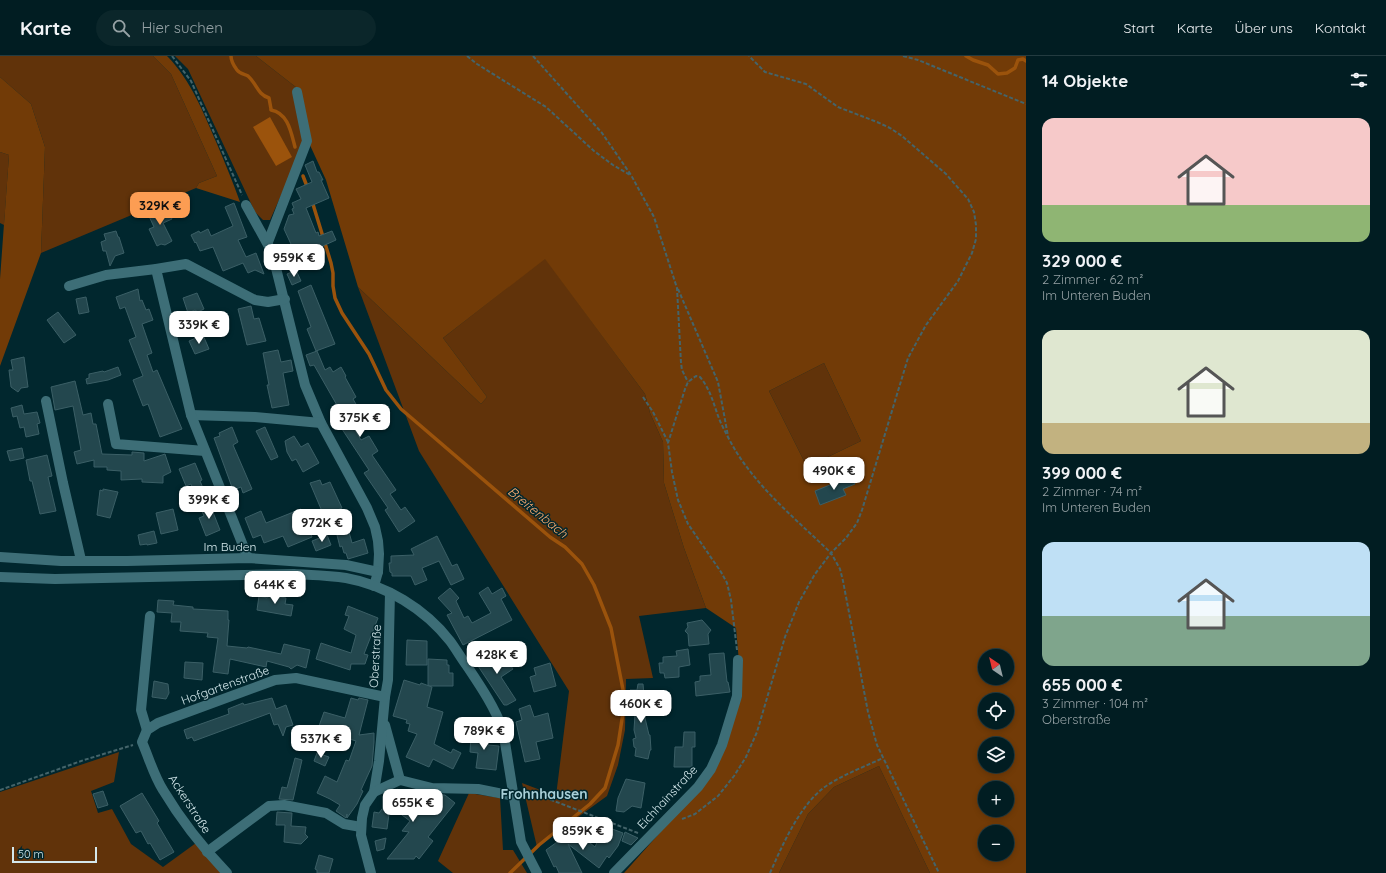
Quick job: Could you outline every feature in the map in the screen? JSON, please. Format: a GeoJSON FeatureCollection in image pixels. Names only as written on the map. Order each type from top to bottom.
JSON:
{"type":"FeatureCollection","features":[{"type":"Feature","properties":{"kind":"street"},"geometry":{"type":"LineString","coordinates":[[268,242],[307,142],[297,92]]}},
{"type":"Feature","properties":{"kind":"street"},"geometry":{"type":"LineString","coordinates":[[246,205],[268,242],[272,252],[285,299],[305,386],[321,423],[367,508],[375,527],[378,541],[378,572],[374,586]]}},
{"type":"Feature","properties":{"kind":"street"},"geometry":{"type":"LineString","coordinates":[[69,286],[106,275],[156,270],[186,264],[255,300],[268,302],[285,299]]}},
{"type":"Feature","properties":{"kind":"street"},"geometry":{"type":"LineString","coordinates":[[156,270],[191,415],[248,558]]}},
{"type":"Feature","properties":{"kind":"street"},"geometry":{"type":"LineString","coordinates":[[46,401],[81,560]]}},
{"type":"Feature","properties":{"kind":"street"},"geometry":{"type":"LineString","coordinates":[[108,404],[116,444],[205,451]]}},
{"type":"Feature","properties":{"kind":"street"},"geometry":{"type":"LineString","coordinates":[[191,415],[255,417],[321,423]]}},
{"type":"Feature","properties":{"kind":"street","name":"Im Buden"},"geometry":{"type":"LineString","coordinates":[[0,557],[61,561],[248,558],[346,565],[378,572]]}},
{"type":"Feature","properties":{"kind":"street"},"geometry":{"type":"LineString","coordinates":[[0,577],[55,579],[294,574],[345,578],[374,586],[390,593],[424,614],[439,629],[450,642],[488,698],[497,714],[503,730],[520,835],[530,863],[537,873]]}},
{"type":"Feature","properties":{"kind":"street","name":"Oberstraße"},"geometry":{"type":"LineString","coordinates":[[374,792],[388,680],[390,593]]}},
{"type":"Feature","properties":{"kind":"street"},"geometry":{"type":"LineString","coordinates":[[142,742],[147,730],[140,710],[150,616]]}},
{"type":"Feature","properties":{"kind":"street","name":"Eichhainstraße"},"geometry":{"type":"LineString","coordinates":[[614,873],[698,787],[714,763],[722,744],[737,696],[738,660]]}},
{"type":"Feature","properties":{"kind":"street","name":"Hofgartenstraße"},"geometry":{"type":"LineString","coordinates":[[147,730],[166,720],[275,680],[296,678],[385,697]]}},
{"type":"Feature","properties":{"kind":"street","name":"Oberstraße"},"geometry":{"type":"LineString","coordinates":[[383,720],[400,780]]}},
{"type":"Feature","properties":{"kind":"street","name":"Ackerstraße"},"geometry":{"type":"LineString","coordinates":[[142,742],[162,789],[206,852],[227,873]]}},
{"type":"Feature","properties":{"kind":"street"},"geometry":{"type":"LineString","coordinates":[[371,873],[361,835],[361,827],[365,805],[374,792],[400,780],[432,788],[478,789],[513,793]]}},
{"type":"Feature","properties":{"kind":"street"},"geometry":{"type":"LineString","coordinates":[[206,852],[269,806],[284,805],[326,813],[344,824],[361,827]]}},
{"type":"Feature","properties":{"kind":"path"},"geometry":{"type":"LineString","coordinates":[[172,56],[191,81],[246,205]]}},
{"type":"Feature","properties":{"kind":"path"},"geometry":{"type":"LineString","coordinates":[[467,56],[477,64],[546,107],[594,151],[613,165],[631,175]]}},
{"type":"Feature","properties":{"kind":"path"},"geometry":{"type":"LineString","coordinates":[[533,56],[602,133],[631,175],[654,217],[677,288],[718,382],[729,439]]}},
{"type":"Feature","properties":{"kind":"path"},"geometry":{"type":"LineString","coordinates":[[663,823],[672,824],[695,814],[718,796],[734,776],[746,757],[757,732],[792,619],[799,602],[815,574],[857,523],[908,358],[926,325],[958,281],[972,252],[976,239],[974,212],[968,199],[929,158],[902,136],[877,122],[838,107],[806,84],[765,72],[749,56]]}},
{"type":"Feature","properties":{"kind":"path"},"geometry":{"type":"LineString","coordinates":[[904,56],[918,60],[1026,104]]}},
{"type":"Feature","properties":{"kind":"path"},"geometry":{"type":"LineString","coordinates":[[677,288],[681,363],[682,370],[688,382]]}},
{"type":"Feature","properties":{"kind":"path"},"geometry":{"type":"LineString","coordinates":[[668,443],[688,382],[696,376],[700,377],[705,382],[729,439],[737,454],[758,481],[789,514],[831,554],[840,569],[843,581],[868,712],[877,745],[939,873]]}},
{"type":"Feature","properties":{"kind":"path"},"geometry":{"type":"LineString","coordinates":[[643,397],[653,412],[668,443],[674,483],[683,512],[692,530],[722,572],[727,583],[734,619],[738,660]]}},
{"type":"Feature","properties":{"kind":"path"},"geometry":{"type":"LineString","coordinates":[[0,790],[84,760],[142,742]]}},
{"type":"Feature","properties":{"kind":"path"},"geometry":{"type":"LineString","coordinates":[[770,873],[804,808],[812,798],[830,783],[883,758]]}},
{"type":"Feature","properties":{"kind":"path"},"geometry":{"type":"LineString","coordinates":[[513,793],[525,790],[648,837]]}},
{"type":"Feature","properties":{"kind":"shaded area"},"geometry":{"type":"Polygon","coordinates":[[[0,56],[153,56],[171,74],[217,176],[199,183],[196,188],[41,253],[45,147],[31,104],[0,77],[0,56]]]}},
{"type":"Feature","properties":{"kind":"shaded area"},"geometry":{"type":"Polygon","coordinates":[[[153,56],[167,56],[176,65],[190,86],[207,121],[240,202],[196,188],[199,183],[217,176],[171,74],[153,56]]]}},
{"type":"Feature","properties":{"kind":"shaded area"},"geometry":{"type":"Polygon","coordinates":[[[175,56],[256,56],[297,88],[305,142],[270,220],[263,220],[255,212],[188,69],[175,56]]]}},
{"type":"Feature","properties":{"kind":"shaded area"},"geometry":{"type":"Polygon","coordinates":[[[256,56],[1026,56],[1026,873],[930,873],[879,766],[834,787],[808,814],[779,873],[624,873],[713,773],[742,696],[736,628],[706,608],[684,548],[664,483],[663,442],[650,413],[645,394],[545,259],[443,338],[487,397],[481,404],[358,287],[326,180],[309,143],[297,88],[256,56]],[[824,363],[769,391],[807,467],[861,441],[824,363]]]}},
{"type":"Feature","properties":{"kind":"shaded area"},"geometry":{"type":"Polygon","coordinates":[[[0,77],[31,104],[45,147],[41,253],[0,366],[0,279],[9,155],[0,152],[0,77]]]}},
{"type":"Feature","properties":{"kind":"shaded area"},"geometry":{"type":"Polygon","coordinates":[[[270,117],[292,157],[276,166],[253,127],[270,117]]]}},
{"type":"Feature","properties":{"kind":"shaded area"},"geometry":{"type":"Polygon","coordinates":[[[0,152],[9,155],[4,225],[0,223],[0,152]]]}},
{"type":"Feature","properties":{"kind":"shaded area"},"geometry":{"type":"Polygon","coordinates":[[[545,258],[645,394],[650,413],[663,442],[664,483],[684,548],[706,608],[639,616],[653,678],[626,679],[625,730],[618,765],[607,796],[537,847],[522,783],[556,796],[569,691],[419,451],[358,287],[481,404],[487,397],[443,338],[545,258]]]}},
{"type":"Feature","properties":{"kind":"shaded area"},"geometry":{"type":"Polygon","coordinates":[[[824,363],[861,441],[807,467],[769,391],[824,363]]]}},
{"type":"Feature","properties":{"kind":"shaded area"},"geometry":{"type":"Polygon","coordinates":[[[119,752],[114,782],[91,791],[98,813],[112,809],[131,844],[163,867],[196,843],[222,873],[0,873],[0,792],[119,752]]]}},
{"type":"Feature","properties":{"kind":"shaded area"},"geometry":{"type":"Polygon","coordinates":[[[879,766],[930,873],[779,873],[808,814],[834,787],[879,766]]]}},
{"type":"Feature","properties":{"kind":"shaded area"},"geometry":{"type":"Polygon","coordinates":[[[469,793],[500,798],[503,850],[513,850],[527,873],[453,873],[438,861],[469,793]]]}},
{"type":"Feature","properties":{"kind":"building"},"geometry":{"type":"Polygon","coordinates":[[[313,161],[317,172],[319,172],[323,180],[321,180],[329,198],[306,208],[316,233],[318,232],[319,236],[332,231],[336,240],[316,249],[320,261],[302,268],[284,229],[289,215],[294,214],[292,203],[301,199],[296,189],[312,182],[305,165],[313,161]]]}},
{"type":"Feature","properties":{"kind":"building"},"geometry":{"type":"Polygon","coordinates":[[[234,203],[247,237],[238,240],[246,257],[256,253],[264,274],[255,270],[248,273],[243,263],[223,271],[213,247],[200,251],[191,235],[208,229],[211,236],[233,226],[225,207],[234,203]]]}},
{"type":"Feature","properties":{"kind":"building"},"geometry":{"type":"Polygon","coordinates":[[[166,206],[172,219],[163,223],[172,241],[165,245],[161,244],[157,246],[149,229],[154,227],[148,214],[166,206]]]}},
{"type":"Feature","properties":{"kind":"building"},"geometry":{"type":"Polygon","coordinates":[[[116,231],[124,253],[115,256],[110,266],[106,251],[103,251],[101,242],[106,240],[104,234],[116,231]]]}},
{"type":"Feature","properties":{"kind":"building"},"geometry":{"type":"Polygon","coordinates":[[[296,270],[301,281],[292,285],[287,274],[296,270]]]}},
{"type":"Feature","properties":{"kind":"building"},"geometry":{"type":"Polygon","coordinates":[[[311,285],[335,344],[316,351],[307,329],[311,327],[298,291],[311,285]]]}},
{"type":"Feature","properties":{"kind":"building"},"geometry":{"type":"Polygon","coordinates":[[[138,289],[140,301],[142,300],[146,310],[149,309],[153,320],[142,324],[152,353],[147,355],[153,372],[157,370],[182,429],[160,437],[148,404],[143,406],[133,380],[143,376],[129,340],[136,337],[125,307],[120,309],[116,297],[138,289]]]}},
{"type":"Feature","properties":{"kind":"building"},"geometry":{"type":"Polygon","coordinates":[[[197,293],[204,309],[198,312],[195,310],[188,313],[183,298],[197,293]]]}},
{"type":"Feature","properties":{"kind":"building"},"geometry":{"type":"Polygon","coordinates":[[[86,297],[89,312],[79,314],[76,299],[86,297]]]}},
{"type":"Feature","properties":{"kind":"building"},"geometry":{"type":"Polygon","coordinates":[[[251,306],[254,319],[259,318],[266,341],[247,345],[238,309],[251,306]]]}},
{"type":"Feature","properties":{"kind":"building"},"geometry":{"type":"Polygon","coordinates":[[[58,312],[76,335],[64,343],[47,320],[58,312]]]}},
{"type":"Feature","properties":{"kind":"building"},"geometry":{"type":"Polygon","coordinates":[[[203,335],[209,349],[195,354],[189,341],[203,335]]]}},
{"type":"Feature","properties":{"kind":"building"},"geometry":{"type":"Polygon","coordinates":[[[278,350],[281,362],[291,360],[293,371],[283,373],[289,405],[272,408],[267,385],[269,385],[263,353],[278,350]]]}},
{"type":"Feature","properties":{"kind":"building"},"geometry":{"type":"Polygon","coordinates":[[[317,351],[325,370],[330,367],[333,372],[341,367],[356,397],[353,399],[364,418],[352,425],[361,440],[369,436],[378,451],[372,455],[396,490],[390,494],[401,510],[405,507],[415,521],[399,532],[385,510],[388,508],[364,473],[369,470],[340,426],[342,425],[333,410],[338,407],[314,365],[310,366],[306,355],[317,351]]]}},
{"type":"Feature","properties":{"kind":"building"},"geometry":{"type":"Polygon","coordinates":[[[24,357],[28,387],[21,388],[18,392],[11,387],[9,370],[13,370],[11,360],[24,357]]]}},
{"type":"Feature","properties":{"kind":"building"},"geometry":{"type":"Polygon","coordinates":[[[118,367],[121,375],[108,380],[87,384],[86,379],[89,378],[89,374],[104,372],[118,367]]]}},
{"type":"Feature","properties":{"kind":"building"},"geometry":{"type":"Polygon","coordinates":[[[75,381],[83,415],[91,413],[93,424],[96,424],[102,454],[132,455],[132,452],[144,453],[144,461],[165,454],[171,472],[163,476],[163,483],[142,482],[142,479],[121,480],[121,471],[107,470],[107,467],[94,467],[94,460],[77,464],[74,452],[81,450],[73,406],[55,410],[51,387],[75,381]]]}},
{"type":"Feature","properties":{"kind":"building"},"geometry":{"type":"Polygon","coordinates":[[[22,405],[24,414],[37,412],[40,423],[37,424],[39,434],[26,437],[24,427],[20,428],[17,416],[13,417],[11,408],[22,405]]]}},
{"type":"Feature","properties":{"kind":"building"},"geometry":{"type":"Polygon","coordinates":[[[232,427],[238,442],[233,445],[252,489],[243,493],[241,487],[233,490],[214,438],[220,436],[219,433],[232,427]]]}},
{"type":"Feature","properties":{"kind":"building"},"geometry":{"type":"Polygon","coordinates":[[[265,427],[278,457],[271,460],[256,431],[265,427]]]}},
{"type":"Feature","properties":{"kind":"building"},"geometry":{"type":"Polygon","coordinates":[[[294,436],[301,447],[308,443],[319,463],[303,472],[296,459],[292,461],[287,452],[285,441],[294,436]]]}},
{"type":"Feature","properties":{"kind":"building"},"geometry":{"type":"Polygon","coordinates":[[[22,448],[24,458],[10,461],[7,451],[22,448]]]}},
{"type":"Feature","properties":{"kind":"building"},"geometry":{"type":"Polygon","coordinates":[[[47,455],[52,476],[48,477],[56,511],[40,514],[32,481],[30,481],[26,460],[47,455]]]}},
{"type":"Feature","properties":{"kind":"building"},"geometry":{"type":"Polygon","coordinates":[[[195,463],[206,495],[196,496],[191,484],[186,486],[179,469],[195,463]]]}},
{"type":"Feature","properties":{"kind":"building"},"geometry":{"type":"Polygon","coordinates":[[[852,476],[855,484],[843,489],[846,495],[820,505],[815,491],[852,476]]]}},
{"type":"Feature","properties":{"kind":"building"},"geometry":{"type":"Polygon","coordinates":[[[320,480],[322,485],[330,482],[342,508],[324,516],[310,483],[320,480]]]}},
{"type":"Feature","properties":{"kind":"building"},"geometry":{"type":"Polygon","coordinates":[[[103,489],[118,492],[110,518],[97,515],[100,490],[103,491],[103,489]]]}},
{"type":"Feature","properties":{"kind":"building"},"geometry":{"type":"Polygon","coordinates":[[[209,502],[220,530],[206,536],[199,518],[204,516],[199,504],[209,502]]]}},
{"type":"Feature","properties":{"kind":"building"},"geometry":{"type":"Polygon","coordinates":[[[173,509],[178,530],[161,534],[156,513],[173,509]]]}},
{"type":"Feature","properties":{"kind":"building"},"geometry":{"type":"Polygon","coordinates":[[[301,509],[312,537],[288,547],[283,536],[264,543],[261,535],[253,538],[245,518],[261,511],[266,523],[301,509]]]}},
{"type":"Feature","properties":{"kind":"building"},"geometry":{"type":"Polygon","coordinates":[[[154,531],[157,543],[140,545],[138,535],[154,531]]]}},
{"type":"Feature","properties":{"kind":"building"},"geometry":{"type":"Polygon","coordinates":[[[349,532],[352,543],[364,539],[368,553],[348,559],[342,546],[340,547],[337,535],[349,532]]]}},
{"type":"Feature","properties":{"kind":"building"},"geometry":{"type":"Polygon","coordinates":[[[327,535],[331,545],[316,551],[312,541],[327,535]]]}},
{"type":"Feature","properties":{"kind":"building"},"geometry":{"type":"Polygon","coordinates":[[[437,536],[452,566],[457,564],[464,579],[451,585],[439,561],[422,568],[427,580],[415,585],[411,576],[392,576],[389,563],[391,563],[391,556],[414,555],[411,549],[437,536]]]}},
{"type":"Feature","properties":{"kind":"building"},"geometry":{"type":"Polygon","coordinates":[[[488,587],[492,594],[502,588],[506,596],[501,599],[512,620],[463,645],[447,615],[452,613],[438,598],[450,588],[459,598],[456,601],[464,618],[468,616],[472,623],[491,613],[479,593],[488,587]]]}},
{"type":"Feature","properties":{"kind":"building"},"geometry":{"type":"Polygon","coordinates":[[[268,595],[286,598],[285,604],[293,605],[291,616],[257,610],[259,596],[267,598],[268,595]]]}},
{"type":"Feature","properties":{"kind":"building"},"geometry":{"type":"Polygon","coordinates":[[[158,600],[174,601],[173,605],[193,607],[193,609],[228,611],[229,620],[227,646],[248,647],[281,654],[284,644],[310,650],[306,668],[297,665],[291,669],[289,667],[267,661],[266,667],[230,659],[228,674],[213,672],[218,638],[207,637],[208,633],[180,631],[181,622],[171,622],[172,613],[157,612],[158,600]]]}},
{"type":"Feature","properties":{"kind":"building"},"geometry":{"type":"Polygon","coordinates":[[[348,606],[378,618],[364,654],[368,655],[365,664],[351,664],[350,670],[316,659],[321,643],[351,653],[356,635],[344,629],[349,616],[345,615],[348,606]]]}},
{"type":"Feature","properties":{"kind":"building"},"geometry":{"type":"Polygon","coordinates":[[[702,620],[711,630],[708,634],[709,644],[689,646],[688,634],[685,631],[688,627],[687,623],[702,620]]]}},
{"type":"Feature","properties":{"kind":"building"},"geometry":{"type":"Polygon","coordinates":[[[407,640],[427,641],[427,665],[406,665],[407,640]]]}},
{"type":"Feature","properties":{"kind":"building"},"geometry":{"type":"Polygon","coordinates":[[[495,647],[502,657],[504,656],[513,669],[501,677],[516,700],[507,705],[504,705],[476,663],[490,654],[488,652],[495,647]]]}},
{"type":"Feature","properties":{"kind":"building"},"geometry":{"type":"Polygon","coordinates":[[[688,649],[690,665],[679,667],[679,677],[665,678],[664,673],[660,673],[659,663],[663,663],[663,657],[677,656],[676,651],[688,649]]]}},
{"type":"Feature","properties":{"kind":"building"},"geometry":{"type":"Polygon","coordinates":[[[724,653],[727,682],[730,692],[696,696],[695,682],[700,681],[700,676],[711,675],[709,654],[724,653]]]}},
{"type":"Feature","properties":{"kind":"building"},"geometry":{"type":"Polygon","coordinates":[[[428,659],[447,660],[447,665],[449,665],[449,673],[453,673],[453,686],[428,686],[428,659]]]}},
{"type":"Feature","properties":{"kind":"building"},"geometry":{"type":"Polygon","coordinates":[[[185,662],[203,663],[202,680],[184,678],[185,662]]]}},
{"type":"Feature","properties":{"kind":"building"},"geometry":{"type":"Polygon","coordinates":[[[550,663],[556,686],[534,692],[530,677],[536,675],[534,668],[550,663]]]}},
{"type":"Feature","properties":{"kind":"building"},"geometry":{"type":"Polygon","coordinates":[[[404,680],[420,685],[421,683],[432,687],[427,707],[443,712],[434,744],[451,753],[453,749],[461,753],[453,769],[433,759],[429,767],[406,757],[417,734],[408,731],[410,724],[406,723],[407,720],[393,716],[404,680]]]}},
{"type":"Feature","properties":{"kind":"building"},"geometry":{"type":"Polygon","coordinates":[[[154,681],[168,684],[169,693],[166,699],[152,697],[154,681]]]}},
{"type":"Feature","properties":{"kind":"building"},"geometry":{"type":"Polygon","coordinates":[[[638,684],[643,684],[646,706],[645,718],[650,735],[651,750],[648,759],[635,756],[636,748],[634,747],[633,739],[636,738],[634,730],[636,699],[630,699],[630,690],[637,690],[638,684]]]}},
{"type":"Feature","properties":{"kind":"building"},"geometry":{"type":"Polygon","coordinates":[[[272,698],[276,709],[286,705],[293,725],[286,727],[283,736],[278,724],[274,725],[270,713],[194,741],[192,737],[187,739],[184,730],[229,714],[228,709],[243,703],[244,705],[272,698]]]}},
{"type":"Feature","properties":{"kind":"building"},"geometry":{"type":"Polygon","coordinates":[[[351,698],[368,700],[359,735],[374,733],[374,742],[372,766],[361,790],[363,791],[357,804],[347,818],[347,814],[346,818],[336,811],[340,805],[317,793],[325,776],[337,782],[346,760],[349,761],[356,741],[340,736],[336,747],[325,743],[329,732],[322,730],[323,727],[319,726],[324,712],[345,718],[351,698]]]}},
{"type":"Feature","properties":{"kind":"building"},"geometry":{"type":"Polygon","coordinates":[[[530,705],[534,717],[548,713],[553,738],[536,742],[540,759],[525,762],[516,722],[522,720],[519,709],[530,705]]]}},
{"type":"Feature","properties":{"kind":"building"},"geometry":{"type":"Polygon","coordinates":[[[488,729],[488,745],[499,746],[496,770],[476,768],[478,753],[470,752],[471,736],[478,736],[477,732],[488,729]]]}},
{"type":"Feature","properties":{"kind":"building"},"geometry":{"type":"Polygon","coordinates":[[[684,732],[695,732],[695,747],[692,747],[692,767],[674,767],[675,747],[683,747],[684,732]]]}},
{"type":"Feature","properties":{"kind":"building"},"geometry":{"type":"Polygon","coordinates":[[[317,753],[329,757],[325,766],[314,761],[317,753]]]}},
{"type":"Feature","properties":{"kind":"building"},"geometry":{"type":"Polygon","coordinates":[[[295,758],[302,760],[293,800],[279,799],[282,787],[287,788],[295,758]]]}},
{"type":"Feature","properties":{"kind":"building"},"geometry":{"type":"Polygon","coordinates":[[[626,779],[645,783],[641,808],[632,806],[624,812],[616,811],[618,798],[626,779]]]}},
{"type":"Feature","properties":{"kind":"building"},"geometry":{"type":"Polygon","coordinates":[[[397,789],[425,809],[428,805],[432,808],[442,795],[445,795],[455,803],[428,837],[433,841],[419,859],[416,856],[414,859],[387,859],[409,832],[402,831],[410,821],[390,806],[387,829],[372,827],[374,812],[379,813],[397,789]]]}},
{"type":"Feature","properties":{"kind":"building"},"geometry":{"type":"Polygon","coordinates":[[[103,791],[108,805],[98,808],[93,794],[103,791]]]}},
{"type":"Feature","properties":{"kind":"building"},"geometry":{"type":"Polygon","coordinates":[[[142,793],[159,821],[157,823],[174,852],[160,860],[150,843],[148,844],[141,831],[136,833],[120,806],[142,793]]]}},
{"type":"Feature","properties":{"kind":"building"},"geometry":{"type":"Polygon","coordinates":[[[277,812],[292,813],[291,826],[306,827],[305,834],[308,837],[301,844],[284,842],[285,825],[276,825],[277,812]]]}},
{"type":"Feature","properties":{"kind":"building"},"geometry":{"type":"Polygon","coordinates":[[[607,827],[623,833],[618,846],[609,858],[607,856],[599,868],[568,844],[582,873],[559,873],[556,866],[554,867],[546,850],[571,832],[579,834],[595,847],[598,840],[601,842],[607,827]]]}},
{"type":"Feature","properties":{"kind":"building"},"geometry":{"type":"Polygon","coordinates":[[[625,832],[638,838],[631,845],[622,841],[625,832]]]}},
{"type":"Feature","properties":{"kind":"building"},"geometry":{"type":"Polygon","coordinates":[[[386,838],[384,849],[377,851],[375,841],[386,838]]]}},
{"type":"Feature","properties":{"kind":"building"},"geometry":{"type":"Polygon","coordinates":[[[319,855],[333,859],[329,873],[317,873],[317,870],[315,869],[319,855]]]}},
{"type":"Feature","properties":{"kind":"waterway","name":"Breitenbach"},"geometry":{"type":"LineString","coordinates":[[231,56],[237,70],[248,76],[259,91],[269,98],[271,109]]}},
{"type":"Feature","properties":{"kind":"waterway"},"geometry":{"type":"LineString","coordinates":[[966,56],[988,65],[998,74],[1007,73],[1015,68],[1018,60],[1023,59],[1026,61]]}},
{"type":"Feature","properties":{"kind":"waterway","name":"Breitenbach"},"geometry":{"type":"LineString","coordinates":[[271,110],[277,112],[285,119],[290,129],[295,147]]}},
{"type":"Feature","properties":{"kind":"waterway","name":"Breitenbach"},"geometry":{"type":"LineString","coordinates":[[303,176],[308,189]]}},
{"type":"Feature","properties":{"kind":"waterway","name":"Breitenbach"},"geometry":{"type":"LineString","coordinates":[[312,201],[331,263],[335,298],[342,313],[369,354],[386,390],[401,409],[550,537],[565,547],[582,564],[594,585],[611,628],[625,700],[618,745],[605,788],[590,804],[539,845],[510,873]]}},
{"type":"Feature","properties":{"kind":"district","name":"Frohnhausen"},"geometry":{"type":"Point","coordinates":[544,794]}}]}
